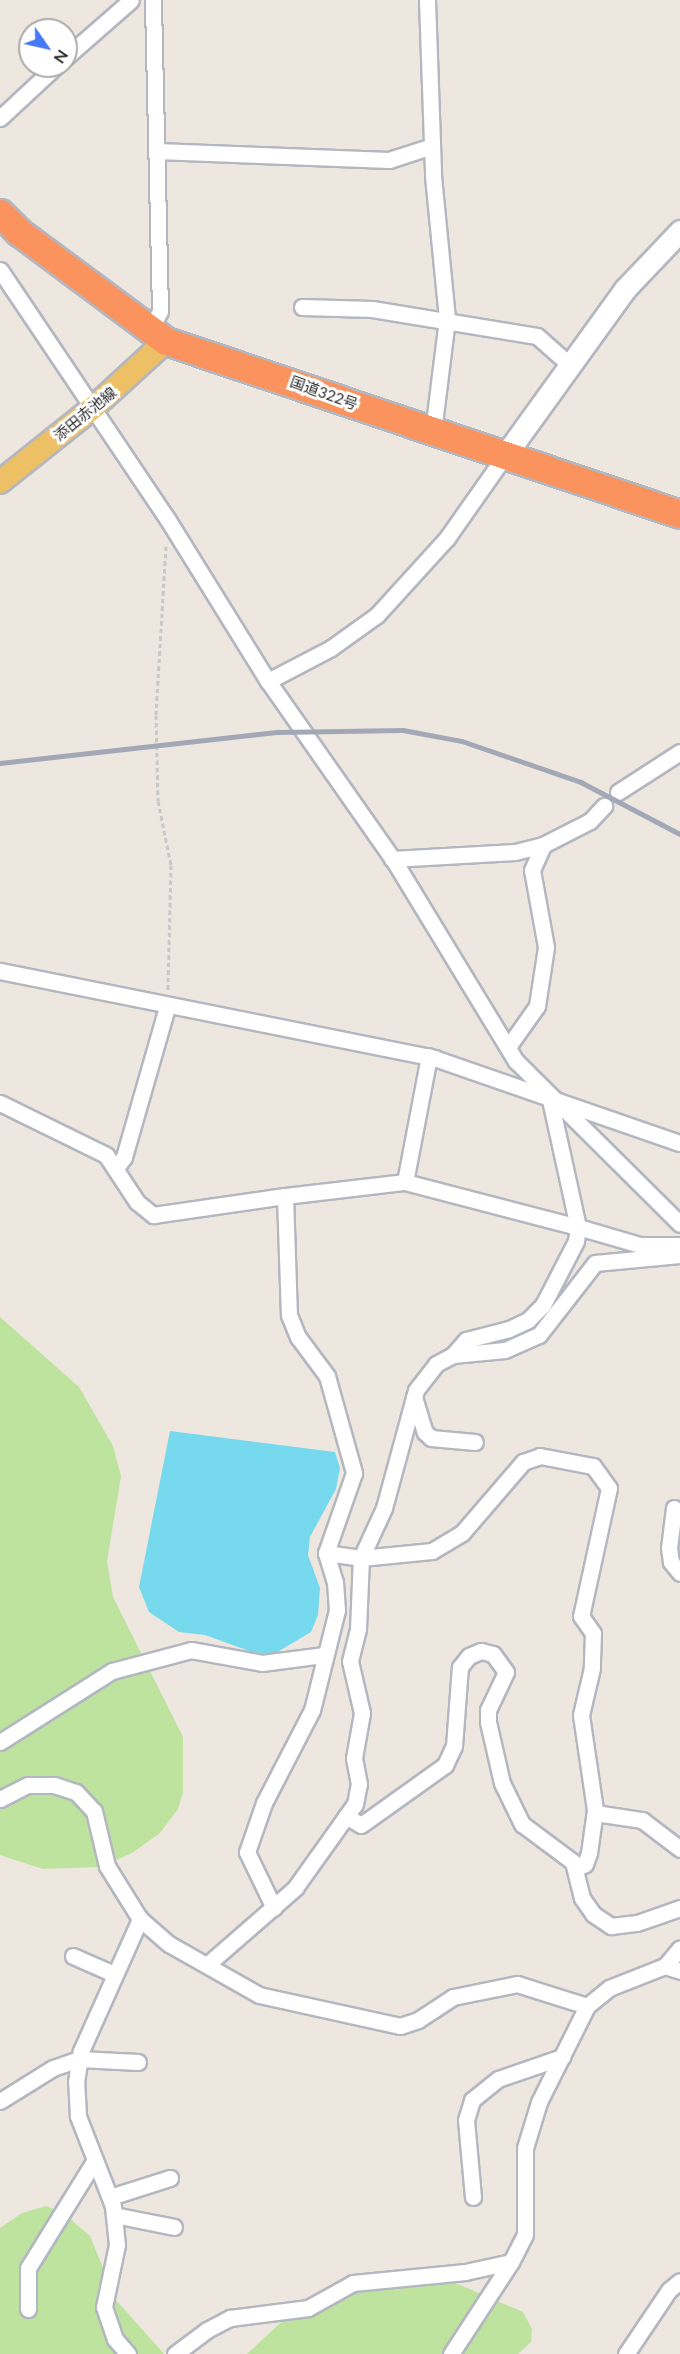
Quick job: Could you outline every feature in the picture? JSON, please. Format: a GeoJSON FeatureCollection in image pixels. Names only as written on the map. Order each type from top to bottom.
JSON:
{"type":"FeatureCollection","features":[{"type":"Feature","properties":{"kind":"highway","name":"国道322号"},"geometry":{"type":"LineString","coordinates":[[0,213],[19,232],[158,335],[433,432],[506,454],[680,514]]}},
{"type":"Feature","properties":{"kind":"main road","name":"添田赤池線"},"geometry":{"type":"LineString","coordinates":[[0,482],[94,407],[158,335]]}},
{"type":"Feature","properties":{"kind":"street"},"geometry":{"type":"LineString","coordinates":[[78,46],[131,0]]}},
{"type":"Feature","properties":{"kind":"street"},"geometry":{"type":"LineString","coordinates":[[153,0],[160,311],[158,335]]}},
{"type":"Feature","properties":{"kind":"street"},"geometry":{"type":"LineString","coordinates":[[427,0],[432,146],[447,319],[433,432]]}},
{"type":"Feature","properties":{"kind":"street"},"geometry":{"type":"LineString","coordinates":[[0,118],[43,78]]}},
{"type":"Feature","properties":{"kind":"street"},"geometry":{"type":"LineString","coordinates":[[156,151],[389,159],[432,146]]}},
{"type":"Feature","properties":{"kind":"street"},"geometry":{"type":"LineString","coordinates":[[268,681],[331,648],[377,615],[447,538],[625,289],[680,231]]}},
{"type":"Feature","properties":{"kind":"street"},"geometry":{"type":"LineString","coordinates":[[0,270],[168,520],[268,681],[392,859],[508,1047],[549,1095],[680,1224]]}},
{"type":"Feature","properties":{"kind":"street"},"geometry":{"type":"LineString","coordinates":[[302,307],[372,309],[447,319],[537,336],[570,365]]}},
{"type":"Feature","properties":{"kind":"street"},"geometry":{"type":"LineString","coordinates":[[618,792],[680,752]]}},
{"type":"Feature","properties":{"kind":"street"},"geometry":{"type":"LineString","coordinates":[[392,859],[515,852],[543,845],[590,821],[604,806]]}},
{"type":"Feature","properties":{"kind":"street"},"geometry":{"type":"LineString","coordinates":[[508,1047],[537,1006],[546,947],[532,870],[543,845]]}},
{"type":"Feature","properties":{"kind":"street"},"geometry":{"type":"LineString","coordinates":[[0,971],[167,1007],[429,1056],[549,1095],[680,1143]]}},
{"type":"Feature","properties":{"kind":"street"},"geometry":{"type":"LineString","coordinates":[[117,1167],[124,1156],[167,1007]]}},
{"type":"Feature","properties":{"kind":"street"},"geometry":{"type":"LineString","coordinates":[[405,1182],[429,1056]]}},
{"type":"Feature","properties":{"kind":"street"},"geometry":{"type":"LineString","coordinates":[[208,1964],[295,1888],[355,1804],[359,1784],[354,1758],[362,1713],[350,1661],[358,1629],[361,1558],[384,1508],[414,1397],[436,1364],[453,1355],[466,1340],[509,1329],[528,1320],[543,1305],[576,1241],[578,1227],[549,1095]]}},
{"type":"Feature","properties":{"kind":"street"},"geometry":{"type":"LineString","coordinates":[[0,1103],[106,1155],[117,1167],[137,1203],[153,1215],[405,1182],[640,1245],[680,1245]]}},
{"type":"Feature","properties":{"kind":"street"},"geometry":{"type":"LineString","coordinates":[[274,1908],[247,1852],[264,1803],[312,1710],[337,1610],[335,1582],[326,1553],[354,1473],[327,1376],[298,1337],[289,1315],[285,1196]]}},
{"type":"Feature","properties":{"kind":"street"},"geometry":{"type":"LineString","coordinates":[[453,1355],[505,1350],[539,1335],[595,1263],[680,1255]]}},
{"type":"Feature","properties":{"kind":"street"},"geometry":{"type":"LineString","coordinates":[[414,1397],[425,1432],[431,1438],[475,1442]]}},
{"type":"Feature","properties":{"kind":"street"},"geometry":{"type":"LineString","coordinates":[[326,1553],[361,1558],[432,1551],[462,1533],[523,1462],[540,1456],[593,1466],[609,1488],[581,1616],[593,1633],[592,1668],[582,1715],[595,1813],[589,1853],[585,1864],[577,1868]]}},
{"type":"Feature","properties":{"kind":"street"},"geometry":{"type":"LineString","coordinates":[[674,1508],[669,1548],[671,1562],[680,1573]]}},
{"type":"Feature","properties":{"kind":"street"},"geometry":{"type":"LineString","coordinates":[[0,1742],[112,1671],[191,1650],[262,1663],[324,1655]]}},
{"type":"Feature","properties":{"kind":"street"},"geometry":{"type":"LineString","coordinates":[[346,1816],[361,1825],[445,1765],[454,1746],[460,1667],[469,1656],[481,1652],[493,1654],[506,1672],[488,1710],[502,1784],[522,1824],[577,1868],[582,1898],[593,1914],[611,1926],[637,1923],[680,1908]]}},
{"type":"Feature","properties":{"kind":"street"},"geometry":{"type":"LineString","coordinates":[[0,1799],[28,1785],[54,1785],[76,1792],[94,1811],[107,1866],[140,1919],[168,1944],[208,1964],[259,1995],[338,2011],[376,2023],[400,2026],[418,2020],[453,1998],[517,1984],[587,2006]]}},
{"type":"Feature","properties":{"kind":"street"},"geometry":{"type":"LineString","coordinates":[[595,1813],[642,1820],[680,1849]]}},
{"type":"Feature","properties":{"kind":"street"},"geometry":{"type":"LineString","coordinates":[[128,2354],[115,2339],[104,2307],[117,2245],[114,2215],[110,2198],[78,2116],[79,2059],[114,1974],[140,1919]]}},
{"type":"Feature","properties":{"kind":"street"},"geometry":{"type":"LineString","coordinates":[[451,2354],[511,2262],[525,2235],[525,2148],[539,2102],[587,2006],[609,1988],[673,1968],[680,1948]]}},
{"type":"Feature","properties":{"kind":"street"},"geometry":{"type":"LineString","coordinates":[[73,1956],[114,1974]]}},
{"type":"Feature","properties":{"kind":"street"},"geometry":{"type":"LineString","coordinates":[[473,2197],[466,2120],[472,2100],[498,2079],[562,2057]]}},
{"type":"Feature","properties":{"kind":"street"},"geometry":{"type":"LineString","coordinates":[[0,2101],[53,2068],[79,2059],[138,2062]]}},
{"type":"Feature","properties":{"kind":"street"},"geometry":{"type":"LineString","coordinates":[[28,2309],[28,2268],[95,2160]]}},
{"type":"Feature","properties":{"kind":"street"},"geometry":{"type":"LineString","coordinates":[[110,2198],[170,2178]]}},
{"type":"Feature","properties":{"kind":"street"},"geometry":{"type":"LineString","coordinates":[[114,2215],[174,2227]]}},
{"type":"Feature","properties":{"kind":"street"},"geometry":{"type":"LineString","coordinates":[[176,2354],[207,2330],[230,2318],[308,2308],[353,2283],[465,2272],[511,2262]]}},
{"type":"Feature","properties":{"kind":"street"},"geometry":{"type":"LineString","coordinates":[[626,2354],[669,2290],[680,2281]]}},
{"type":"Feature","properties":{"kind":"path"},"geometry":{"type":"LineString","coordinates":[[167,1007],[171,866],[158,801],[156,715],[168,520]]}},
{"type":"Feature","properties":{"kind":"green space"},"geometry":{"type":"Polygon","coordinates":[[[0,1317],[79,1387],[113,1446],[121,1476],[107,1561],[113,1597],[183,1737],[183,1792],[178,1809],[160,1833],[132,1853],[100,1867],[43,1869],[0,1855],[0,1317]]]}},
{"type":"Feature","properties":{"kind":"green space"},"geometry":{"type":"Polygon","coordinates":[[[46,2206],[62,2212],[90,2236],[116,2300],[164,2354],[0,2354],[0,2228],[22,2213],[46,2206]]]}},
{"type":"Feature","properties":{"kind":"green space"},"geometry":{"type":"Polygon","coordinates":[[[374,2274],[446,2279],[523,2312],[532,2329],[531,2342],[518,2354],[247,2354],[305,2300],[374,2274]]]}},
{"type":"Feature","properties":{"kind":"water"},"geometry":{"type":"Polygon","coordinates":[[[170,1431],[335,1452],[340,1468],[336,1489],[310,1537],[308,1555],[320,1588],[318,1615],[311,1632],[274,1654],[252,1652],[205,1635],[179,1632],[149,1612],[139,1587],[170,1431]]]}},
{"type":"Feature","properties":{"kind":"railway"},"geometry":{"type":"LineString","coordinates":[[0,763],[278,732],[403,730],[462,741],[581,782],[680,834]]}}]}
